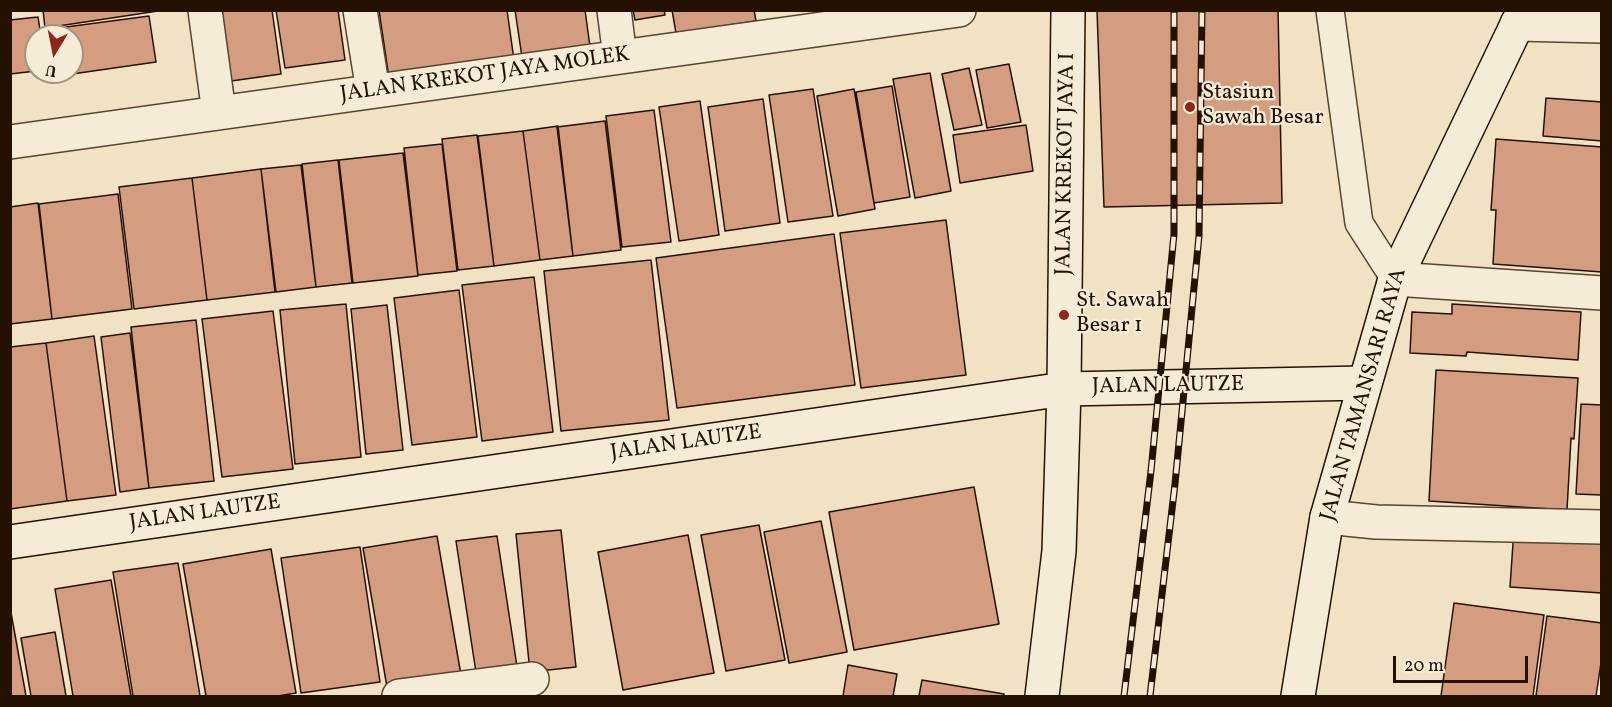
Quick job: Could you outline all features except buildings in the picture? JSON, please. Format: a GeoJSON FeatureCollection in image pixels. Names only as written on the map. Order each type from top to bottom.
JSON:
{"type":"FeatureCollection","features":[{"type":"Feature","properties":{"kind":"street"},"geometry":{"type":"LineString","coordinates":[[205,10],[219,113]]}},
{"type":"Feature","properties":{"kind":"street"},"geometry":{"type":"LineString","coordinates":[[360,10],[373,91]]}},
{"type":"Feature","properties":{"kind":"street"},"geometry":{"type":"LineString","coordinates":[[614,10],[620,57]]}},
{"type":"Feature","properties":{"kind":"street","name":"JALAN KREKOT JAYA MOLEK"},"geometry":{"type":"LineString","coordinates":[[10,142],[620,57],[788,22],[959,10]]}},
{"type":"Feature","properties":{"kind":"street","name":"JALAN KREKOT JAYA I"},"geometry":{"type":"LineString","coordinates":[[1042,696],[1059,551],[1064,389],[1068,10]]}},
{"type":"Feature","properties":{"kind":"street"},"geometry":{"type":"LineString","coordinates":[[1521,17],[1602,26]]}},
{"type":"Feature","properties":{"kind":"street","name":"JALAN TAMANSARI RAYA"},"geometry":{"type":"LineString","coordinates":[[1298,696],[1327,517],[1395,279],[1521,17]]}},
{"type":"Feature","properties":{"kind":"street"},"geometry":{"type":"LineString","coordinates":[[1395,279],[1602,293]]}},
{"type":"Feature","properties":{"kind":"street","name":"JALAN LAUTZE"},"geometry":{"type":"LineString","coordinates":[[10,542],[1064,389],[1364,383]]}},
{"type":"Feature","properties":{"kind":"street"},"geometry":{"type":"LineString","coordinates":[[1327,517],[1376,522],[1602,527]]}},
{"type":"Feature","properties":{"kind":"street"},"geometry":{"type":"LineString","coordinates":[[399,696],[532,679]]}},
{"type":"Feature","properties":{"kind":"lane"},"geometry":{"type":"LineString","coordinates":[[1330,10],[1359,223],[1395,279]]}},
{"type":"Feature","properties":{"kind":"railway"},"geometry":{"type":"LineString","coordinates":[[1124,696],[1151,471],[1174,234],[1174,10]]}},
{"type":"Feature","properties":{"kind":"railway"},"geometry":{"type":"LineString","coordinates":[[1150,696],[1175,484],[1199,236],[1202,10]]}},
{"type":"Feature","properties":{"kind":"place","name":"Stasiun Sawah Besar"},"geometry":{"type":"Point","coordinates":[1190,107]}},
{"type":"Feature","properties":{"kind":"place","name":"St. Sawah Besar 1"},"geometry":{"type":"Point","coordinates":[1064,315]}}]}
